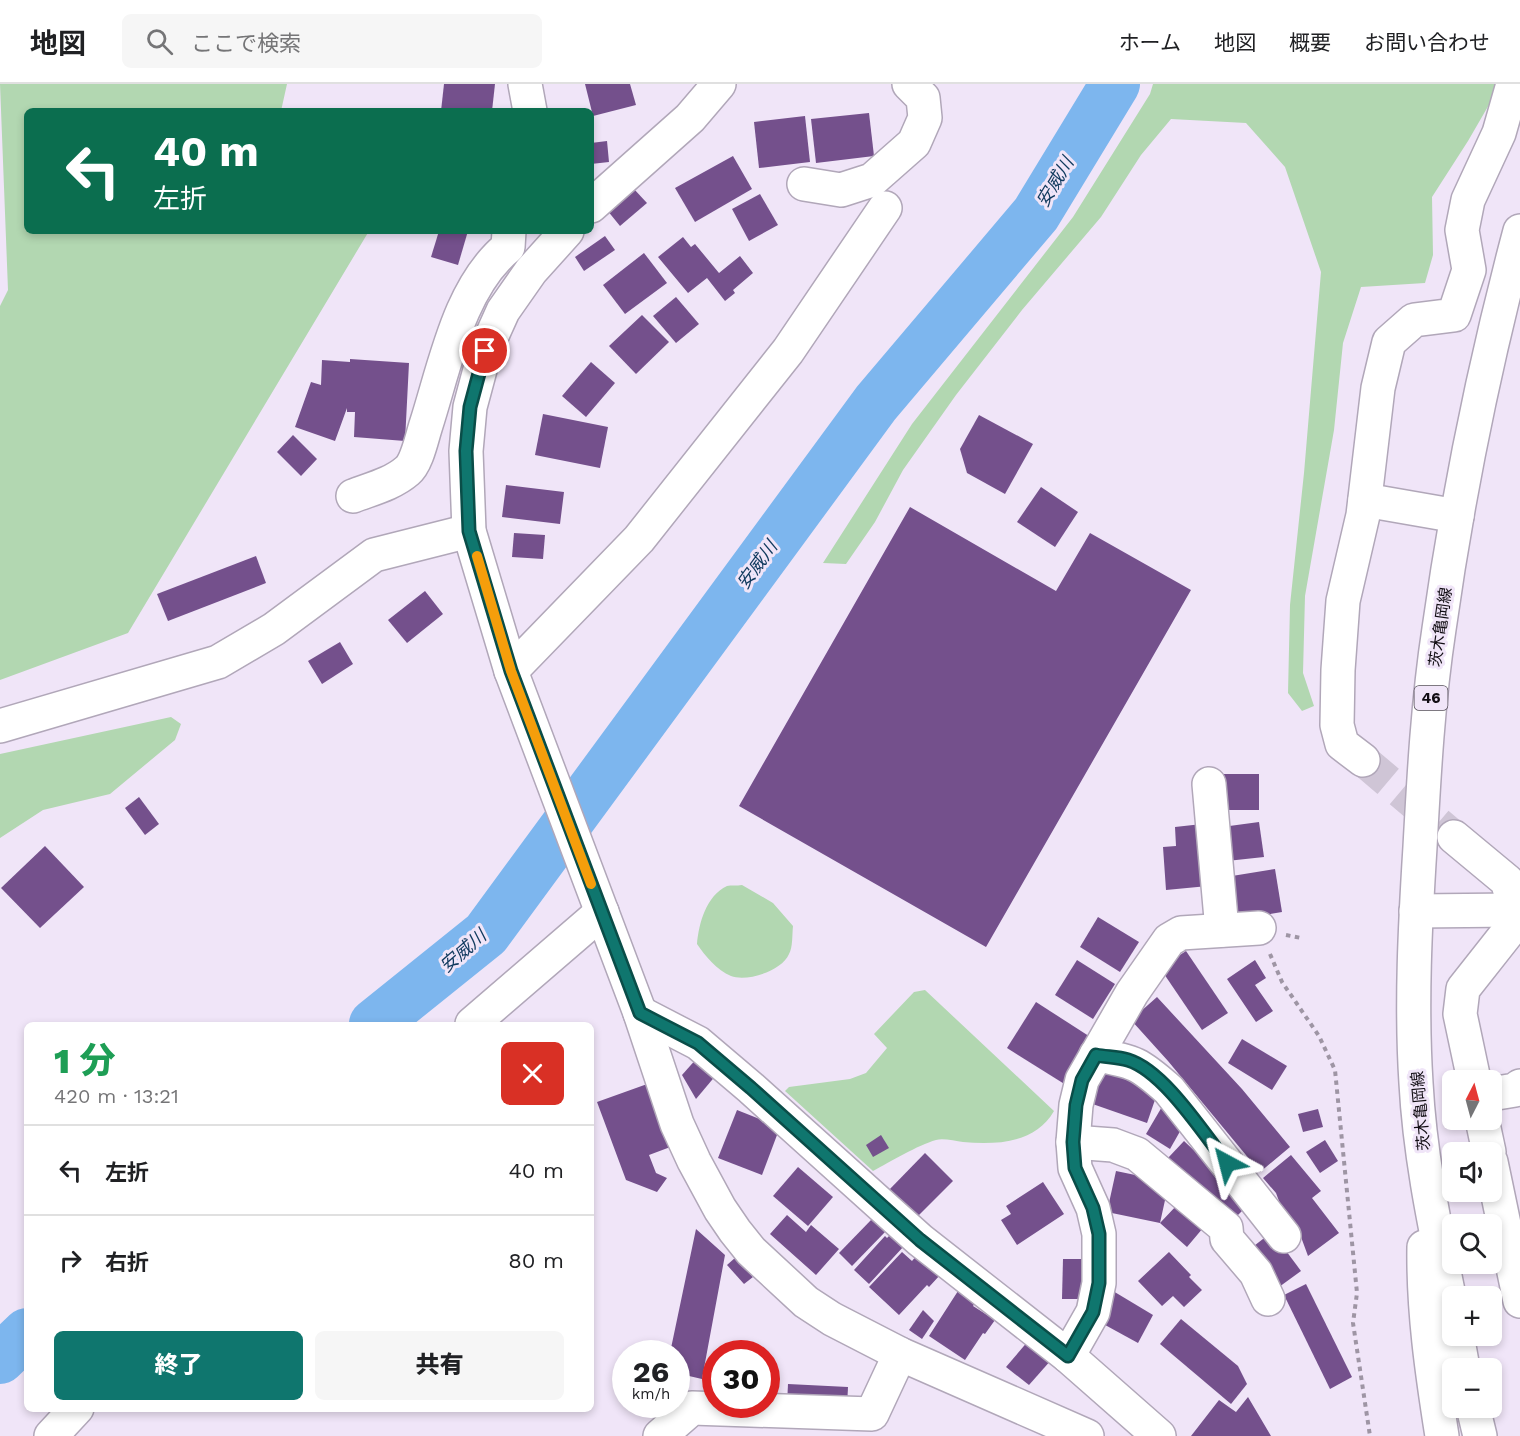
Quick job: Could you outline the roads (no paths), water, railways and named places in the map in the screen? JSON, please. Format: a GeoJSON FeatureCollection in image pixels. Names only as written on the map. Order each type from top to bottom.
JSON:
{"type":"FeatureCollection","features":[{"type":"Feature","properties":{"kind":"street"},"geometry":{"type":"LineString","coordinates":[[525,84],[529,108]]}},
{"type":"Feature","properties":{"kind":"street"},"geometry":{"type":"LineString","coordinates":[[594,203],[690,118],[719,84]]}},
{"type":"Feature","properties":{"kind":"street"},"geometry":{"type":"LineString","coordinates":[[804,184],[841,190],[872,180],[914,143],[925,118],[922,98],[909,84]]}},
{"type":"Feature","properties":{"kind":"street"},"geometry":{"type":"LineString","coordinates":[[1363,760],[1342,744],[1337,725],[1338,670],[1343,601],[1363,515],[1378,388],[1389,342],[1414,320],[1454,315],[1469,270],[1462,230],[1468,200],[1499,133],[1513,84]]}},
{"type":"Feature","properties":{"kind":"street"},"geometry":{"type":"LineString","coordinates":[[511,671],[639,539],[788,351],[885,208]]}},
{"type":"Feature","properties":{"kind":"street","name":"茨木亀岡線"},"geometry":{"type":"LineString","coordinates":[[1447,1286],[1426,1173],[1416,1084],[1414,1010],[1416,911],[1426,740],[1438,631],[1479,396],[1520,231]]}},
{"type":"Feature","properties":{"kind":"street"},"geometry":{"type":"LineString","coordinates":[[564,234],[531,271],[503,311],[485,351],[470,407],[466,451],[469,531],[511,671],[640,1013],[677,1124],[720,1209],[735,1231],[751,1251],[806,1302],[832,1319],[900,1354],[1087,1436]]}},
{"type":"Feature","properties":{"kind":"street"},"geometry":{"type":"LineString","coordinates":[[353,496],[389,483],[409,470],[419,448],[457,328],[472,291],[508,239],[531,271]]}},
{"type":"Feature","properties":{"kind":"street"},"geometry":{"type":"LineString","coordinates":[[1365,500],[1457,516]]}},
{"type":"Feature","properties":{"kind":"street"},"geometry":{"type":"LineString","coordinates":[[0,726],[218,662],[274,629],[374,555],[469,531]]}},
{"type":"Feature","properties":{"kind":"street"},"geometry":{"type":"LineString","coordinates":[[1209,784],[1222,930]]}},
{"type":"Feature","properties":{"kind":"street"},"geometry":{"type":"LineString","coordinates":[[1454,837],[1507,881],[1516,910],[1508,932],[1463,989],[1460,1014],[1472,1070]]}},
{"type":"Feature","properties":{"kind":"street"},"geometry":{"type":"LineString","coordinates":[[474,1022],[599,904]]}},
{"type":"Feature","properties":{"kind":"street"},"geometry":{"type":"LineString","coordinates":[[1416,911],[1516,910]]}},
{"type":"Feature","properties":{"kind":"street"},"geometry":{"type":"LineString","coordinates":[[1068,1356],[1093,1312],[1099,1283],[1099,1234],[1093,1208],[1075,1168],[1073,1142],[1076,1105],[1082,1080],[1132,993],[1169,940],[1181,933],[1259,928]]}},
{"type":"Feature","properties":{"kind":"street"},"geometry":{"type":"LineString","coordinates":[[640,1013],[698,1043],[920,1240],[1068,1356],[1159,1436]]}},
{"type":"Feature","properties":{"kind":"street"},"geometry":{"type":"LineString","coordinates":[[1096,1055],[1129,1060],[1148,1071],[1169,1090],[1284,1236]]}},
{"type":"Feature","properties":{"kind":"street"},"geometry":{"type":"LineString","coordinates":[[1502,1092],[1515,1090],[1520,1086]]}},
{"type":"Feature","properties":{"kind":"street"},"geometry":{"type":"LineString","coordinates":[[1073,1142],[1113,1145],[1137,1154],[1226,1228],[1227,1239],[1256,1273],[1268,1299]]}},
{"type":"Feature","properties":{"kind":"street","name":"茨木亀岡線"},"geometry":{"type":"LineString","coordinates":[[1426,1173],[1423,1275],[1431,1364],[1442,1436]]}},
{"type":"Feature","properties":{"kind":"street"},"geometry":{"type":"LineString","coordinates":[[1499,1202],[1520,1301]]}},
{"type":"Feature","properties":{"kind":"street"},"geometry":{"type":"LineString","coordinates":[[660,1436],[692,1408],[872,1414],[900,1354]]}},
{"type":"Feature","properties":{"kind":"street"},"geometry":{"type":"LineString","coordinates":[[51,1436],[73,1412]]}},
{"type":"Feature","properties":{"kind":"street"},"geometry":{"type":"LineString","coordinates":[[1476,1418],[1480,1436]]}},
{"type":"Feature","properties":{"kind":"waterway","name":"安威川"},"geometry":{"type":"LineString","coordinates":[[376,1022],[486,934],[876,403],[1036,214],[1115,84]]}},
{"type":"Feature","properties":{"kind":"waterway","name":"安威川"},"geometry":{"type":"LineString","coordinates":[[0,1359],[24,1336]]}},
{"type":"Feature","properties":{"kind":"tunnel"},"geometry":{"type":"LineString","coordinates":[[1363,760],[1454,837]]}}]}
